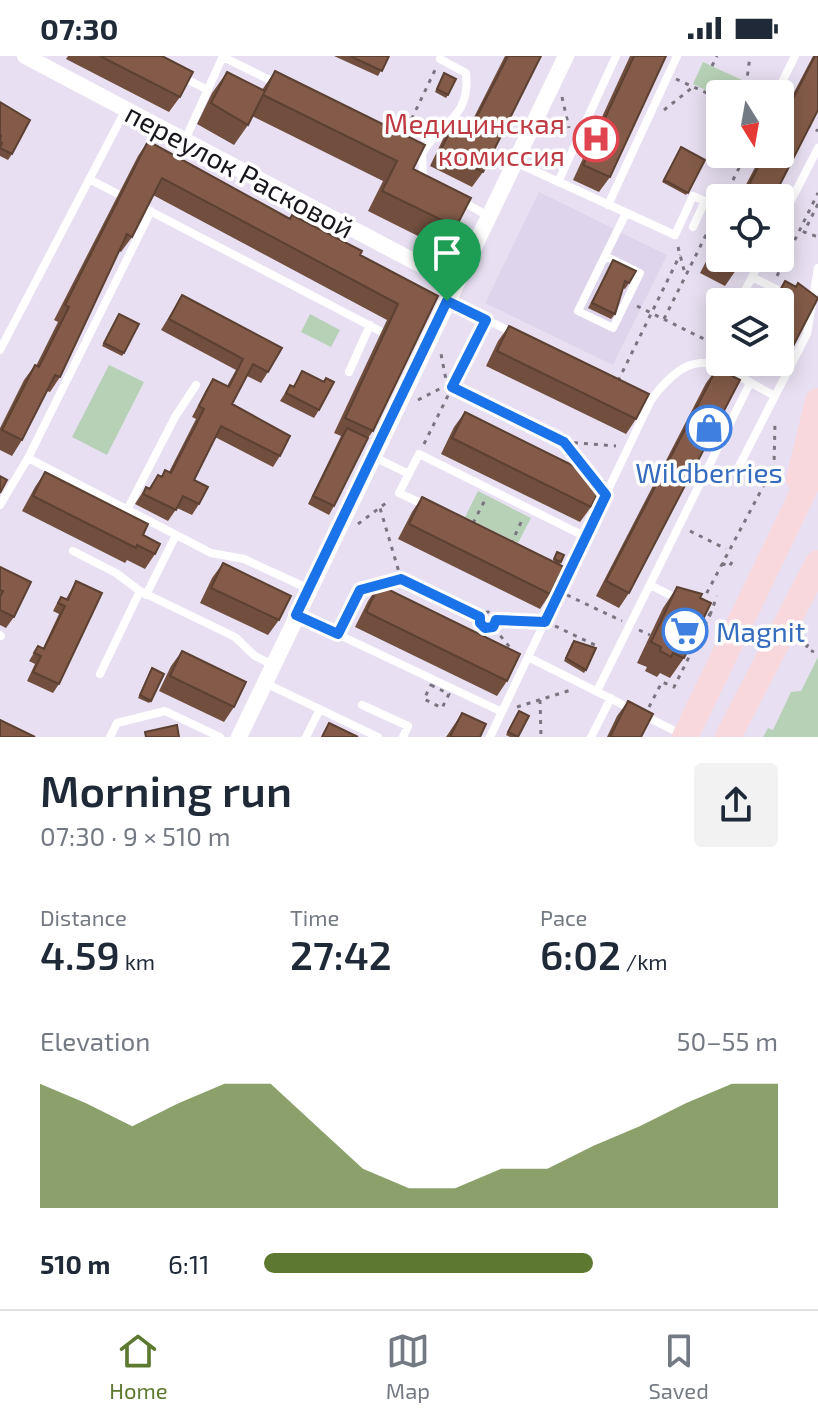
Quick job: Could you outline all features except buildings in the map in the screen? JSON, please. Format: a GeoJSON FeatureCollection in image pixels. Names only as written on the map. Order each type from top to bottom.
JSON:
{"type":"FeatureCollection","features":[{"type":"Feature","properties":{"kind":"main road"},"geometry":{"type":"LineString","coordinates":[[774,553],[801,475],[818,401]]}},
{"type":"Feature","properties":{"kind":"main road"},"geometry":{"type":"LineString","coordinates":[[685,736],[818,461]]}},
{"type":"Feature","properties":{"kind":"main road"},"geometry":{"type":"LineString","coordinates":[[728,737],[818,563]]}},
{"type":"Feature","properties":{"kind":"street","name":"переулок Расковой"},"geometry":{"type":"LineString","coordinates":[[25,56],[455,283]]}},
{"type":"Feature","properties":{"kind":"street"},"geometry":{"type":"LineString","coordinates":[[239,737],[373,456],[418,350],[447,301],[563,57]]}},
{"type":"Feature","properties":{"kind":"lane"},"geometry":{"type":"LineString","coordinates":[[184,140],[223,56],[291,90]]}},
{"type":"Feature","properties":{"kind":"lane"},"geometry":{"type":"LineString","coordinates":[[558,182],[616,56]]}},
{"type":"Feature","properties":{"kind":"lane"},"geometry":{"type":"LineString","coordinates":[[608,205],[677,56]]}},
{"type":"Feature","properties":{"kind":"lane"},"geometry":{"type":"LineString","coordinates":[[783,80],[795,56]]}},
{"type":"Feature","properties":{"kind":"lane"},"geometry":{"type":"LineString","coordinates":[[435,186],[423,179],[422,154],[433,134],[451,125],[468,90],[466,73],[439,57]]}},
{"type":"Feature","properties":{"kind":"lane"},"geometry":{"type":"LineString","coordinates":[[167,69],[208,90]]}},
{"type":"Feature","properties":{"kind":"lane"},"geometry":{"type":"LineString","coordinates":[[0,350],[126,109]]}},
{"type":"Feature","properties":{"kind":"lane"},"geometry":{"type":"LineString","coordinates":[[400,144],[422,154]]}},
{"type":"Feature","properties":{"kind":"lane"},"geometry":{"type":"LineString","coordinates":[[794,195],[818,148]]}},
{"type":"Feature","properties":{"kind":"lane"},"geometry":{"type":"LineString","coordinates":[[514,161],[675,235],[693,196],[705,201],[693,227]]}},
{"type":"Feature","properties":{"kind":"lane"},"geometry":{"type":"LineString","coordinates":[[89,179],[118,194]]}},
{"type":"Feature","properties":{"kind":"lane"},"geometry":{"type":"LineString","coordinates":[[447,193],[488,216]]}},
{"type":"Feature","properties":{"kind":"lane"},"geometry":{"type":"LineString","coordinates":[[0,505],[28,458],[148,209],[382,332]]}},
{"type":"Feature","properties":{"kind":"lane"},"geometry":{"type":"LineString","coordinates":[[605,256],[640,273],[613,328],[578,311],[626,213]]}},
{"type":"Feature","properties":{"kind":"lane"},"geometry":{"type":"LineString","coordinates":[[739,466],[807,334],[818,268]]}},
{"type":"Feature","properties":{"kind":"lane"},"geometry":{"type":"LineString","coordinates":[[746,288],[755,272]]}},
{"type":"Feature","properties":{"kind":"lane"},"geometry":{"type":"LineString","coordinates":[[752,277],[812,307]]}},
{"type":"Feature","properties":{"kind":"lane"},"geometry":{"type":"LineString","coordinates":[[447,301],[530,341]]}},
{"type":"Feature","properties":{"kind":"lane"},"geometry":{"type":"LineString","coordinates":[[349,372],[370,325]]}},
{"type":"Feature","properties":{"kind":"lane"},"geometry":{"type":"LineString","coordinates":[[490,737],[560,592],[563,574],[586,537],[651,400],[672,373],[691,363],[706,362]]}},
{"type":"Feature","properties":{"kind":"lane"},"geometry":{"type":"LineString","coordinates":[[736,376],[775,396]]}},
{"type":"Feature","properties":{"kind":"lane"},"geometry":{"type":"LineString","coordinates":[[617,383],[651,400]]}},
{"type":"Feature","properties":{"kind":"lane"},"geometry":{"type":"LineString","coordinates":[[597,691],[750,383]]}},
{"type":"Feature","properties":{"kind":"lane"},"geometry":{"type":"LineString","coordinates":[[127,510],[175,417],[186,406],[196,385]]}},
{"type":"Feature","properties":{"kind":"lane"},"geometry":{"type":"LineString","coordinates":[[432,509],[399,493],[419,454],[586,537]]}},
{"type":"Feature","properties":{"kind":"lane"},"geometry":{"type":"LineString","coordinates":[[373,456],[409,474]]}},
{"type":"Feature","properties":{"kind":"lane"},"geometry":{"type":"LineString","coordinates":[[28,458],[211,553],[244,559],[309,589]]}},
{"type":"Feature","properties":{"kind":"lane"},"geometry":{"type":"LineString","coordinates":[[0,479],[10,485]]}},
{"type":"Feature","properties":{"kind":"lane"},"geometry":{"type":"LineString","coordinates":[[100,674],[176,535]]}},
{"type":"Feature","properties":{"kind":"lane"},"geometry":{"type":"LineString","coordinates":[[73,551],[116,573],[143,593],[235,637],[255,656],[273,665]]}},
{"type":"Feature","properties":{"kind":"lane"},"geometry":{"type":"LineString","coordinates":[[650,585],[686,603]]}},
{"type":"Feature","properties":{"kind":"lane"},"geometry":{"type":"LineString","coordinates":[[296,615],[502,712]]}},
{"type":"Feature","properties":{"kind":"lane"},"geometry":{"type":"LineString","coordinates":[[526,661],[586,685],[685,736]]}},
{"type":"Feature","properties":{"kind":"lane"},"geometry":{"type":"LineString","coordinates":[[265,683],[378,737]]}},
{"type":"Feature","properties":{"kind":"lane"},"geometry":{"type":"LineString","coordinates":[[591,737],[611,698]]}},
{"type":"Feature","properties":{"kind":"lane"},"geometry":{"type":"LineString","coordinates":[[362,705],[408,726],[403,737]]}},
{"type":"Feature","properties":{"kind":"lane"},"geometry":{"type":"LineString","coordinates":[[306,737],[320,709]]}},
{"type":"Feature","properties":{"kind":"lane"},"geometry":{"type":"LineString","coordinates":[[110,737],[117,723],[165,711],[220,737]]}},
{"type":"Feature","properties":{"kind":"path"},"geometry":{"type":"LineString","coordinates":[[712,66],[717,56]]}},
{"type":"Feature","properties":{"kind":"path"},"geometry":{"type":"LineString","coordinates":[[400,144],[439,57]]}},
{"type":"Feature","properties":{"kind":"path"},"geometry":{"type":"LineString","coordinates":[[747,57],[747,80]]}},
{"type":"Feature","properties":{"kind":"path"},"geometry":{"type":"LineString","coordinates":[[668,76],[706,93]]}},
{"type":"Feature","properties":{"kind":"path"},"geometry":{"type":"LineString","coordinates":[[654,105],[665,110],[693,87]]}},
{"type":"Feature","properties":{"kind":"path"},"geometry":{"type":"LineString","coordinates":[[562,96],[574,148]]}},
{"type":"Feature","properties":{"kind":"path"},"geometry":{"type":"LineString","coordinates":[[807,125],[818,131]]}},
{"type":"Feature","properties":{"kind":"path"},"geometry":{"type":"LineString","coordinates":[[771,286],[818,193]]}},
{"type":"Feature","properties":{"kind":"path"},"geometry":{"type":"LineString","coordinates":[[818,204],[804,232],[818,237]]}},
{"type":"Feature","properties":{"kind":"path"},"geometry":{"type":"LineString","coordinates":[[675,235],[685,276]]}},
{"type":"Feature","properties":{"kind":"path"},"geometry":{"type":"LineString","coordinates":[[664,319],[706,235]]}},
{"type":"Feature","properties":{"kind":"path"},"geometry":{"type":"LineString","coordinates":[[617,383],[680,255]]}},
{"type":"Feature","properties":{"kind":"path"},"geometry":{"type":"LineString","coordinates":[[626,301],[706,337]]}},
{"type":"Feature","properties":{"kind":"path"},"geometry":{"type":"LineString","coordinates":[[419,454],[450,386],[486,320]]}},
{"type":"Feature","properties":{"kind":"path"},"geometry":{"type":"LineString","coordinates":[[440,350],[450,386],[564,442],[629,446]]}},
{"type":"Feature","properties":{"kind":"path"},"geometry":{"type":"LineString","coordinates":[[416,401],[450,386]]}},
{"type":"Feature","properties":{"kind":"path"},"geometry":{"type":"LineString","coordinates":[[710,615],[698,609],[774,466],[775,396]]}},
{"type":"Feature","properties":{"kind":"path"},"geometry":{"type":"LineString","coordinates":[[564,442],[606,495]]}},
{"type":"Feature","properties":{"kind":"path"},"geometry":{"type":"LineString","coordinates":[[471,528],[490,490]]}},
{"type":"Feature","properties":{"kind":"path"},"geometry":{"type":"LineString","coordinates":[[357,525],[399,493]]}},
{"type":"Feature","properties":{"kind":"path"},"geometry":{"type":"LineString","coordinates":[[380,508],[401,579]]}},
{"type":"Feature","properties":{"kind":"path"},"geometry":{"type":"LineString","coordinates":[[509,547],[528,509]]}},
{"type":"Feature","properties":{"kind":"path"},"geometry":{"type":"LineString","coordinates":[[679,525],[728,550]]}},
{"type":"Feature","properties":{"kind":"path"},"geometry":{"type":"LineString","coordinates":[[722,563],[729,567],[732,562]]}},
{"type":"Feature","properties":{"kind":"path"},"geometry":{"type":"LineString","coordinates":[[338,634],[360,590],[401,579],[480,617],[483,627],[493,627],[526,661]]}},
{"type":"Feature","properties":{"kind":"path"},"geometry":{"type":"LineString","coordinates":[[560,592],[650,635]]}},
{"type":"Feature","properties":{"kind":"path"},"geometry":{"type":"LineString","coordinates":[[645,715],[662,682],[674,687],[717,596]]}},
{"type":"Feature","properties":{"kind":"path"},"geometry":{"type":"LineString","coordinates":[[480,617],[490,612],[496,620]]}},
{"type":"Feature","properties":{"kind":"path"},"geometry":{"type":"LineString","coordinates":[[496,620],[545,622],[597,646]]}},
{"type":"Feature","properties":{"kind":"path"},"geometry":{"type":"LineString","coordinates":[[493,627],[496,620]]}},
{"type":"Feature","properties":{"kind":"path"},"geometry":{"type":"LineString","coordinates":[[808,644],[806,648],[814,652]]}},
{"type":"Feature","properties":{"kind":"path"},"geometry":{"type":"LineString","coordinates":[[431,685],[449,694],[442,708],[424,699],[431,685]]}},
{"type":"Feature","properties":{"kind":"path"},"geometry":{"type":"LineString","coordinates":[[502,712],[586,685]]}},
{"type":"Feature","properties":{"kind":"path"},"geometry":{"type":"LineString","coordinates":[[540,700],[541,737]]}},
{"type":"Feature","properties":{"kind":"shaded area"},"geometry":{"type":"Polygon","coordinates":[[[539,192],[667,255],[613,365],[485,303],[539,192]]]}},
{"type":"Feature","properties":{"kind":"green space"},"geometry":{"type":"Polygon","coordinates":[[[703,62],[742,80],[706,80],[706,90],[693,84],[703,62]]]}},
{"type":"Feature","properties":{"kind":"green space"},"geometry":{"type":"Polygon","coordinates":[[[310,314],[340,330],[331,347],[301,332],[310,314]]]}},
{"type":"Feature","properties":{"kind":"green space"},"geometry":{"type":"Polygon","coordinates":[[[109,365],[144,382],[107,455],[72,437],[109,365]]]}},
{"type":"Feature","properties":{"kind":"green space"},"geometry":{"type":"Polygon","coordinates":[[[478,491],[531,518],[518,543],[465,517],[478,491]]]}},
{"type":"Feature","properties":{"kind":"green space"},"geometry":{"type":"Polygon","coordinates":[[[818,657],[818,737],[763,737],[768,728],[773,730],[791,692],[801,691],[818,657]]]}},
{"type":"Feature","properties":{"kind":"place","name":"Медицинская комиссия"},"geometry":{"type":"Point","coordinates":[596,139]}},
{"type":"Feature","properties":{"kind":"place","name":"Wildberries"},"geometry":{"type":"Point","coordinates":[709,428]}},
{"type":"Feature","properties":{"kind":"place","name":"Magnit"},"geometry":{"type":"Point","coordinates":[685,631]}},
{"type":"Feature","properties":{"kind":"route"},"geometry":{"type":"LineString","coordinates":[[447,301],[486,320],[452,387],[564,442],[606,495],[545,622],[496,620],[493,627],[485,628],[479,621],[480,617],[401,579],[360,590],[338,634],[296,615],[447,301]]}}]}
